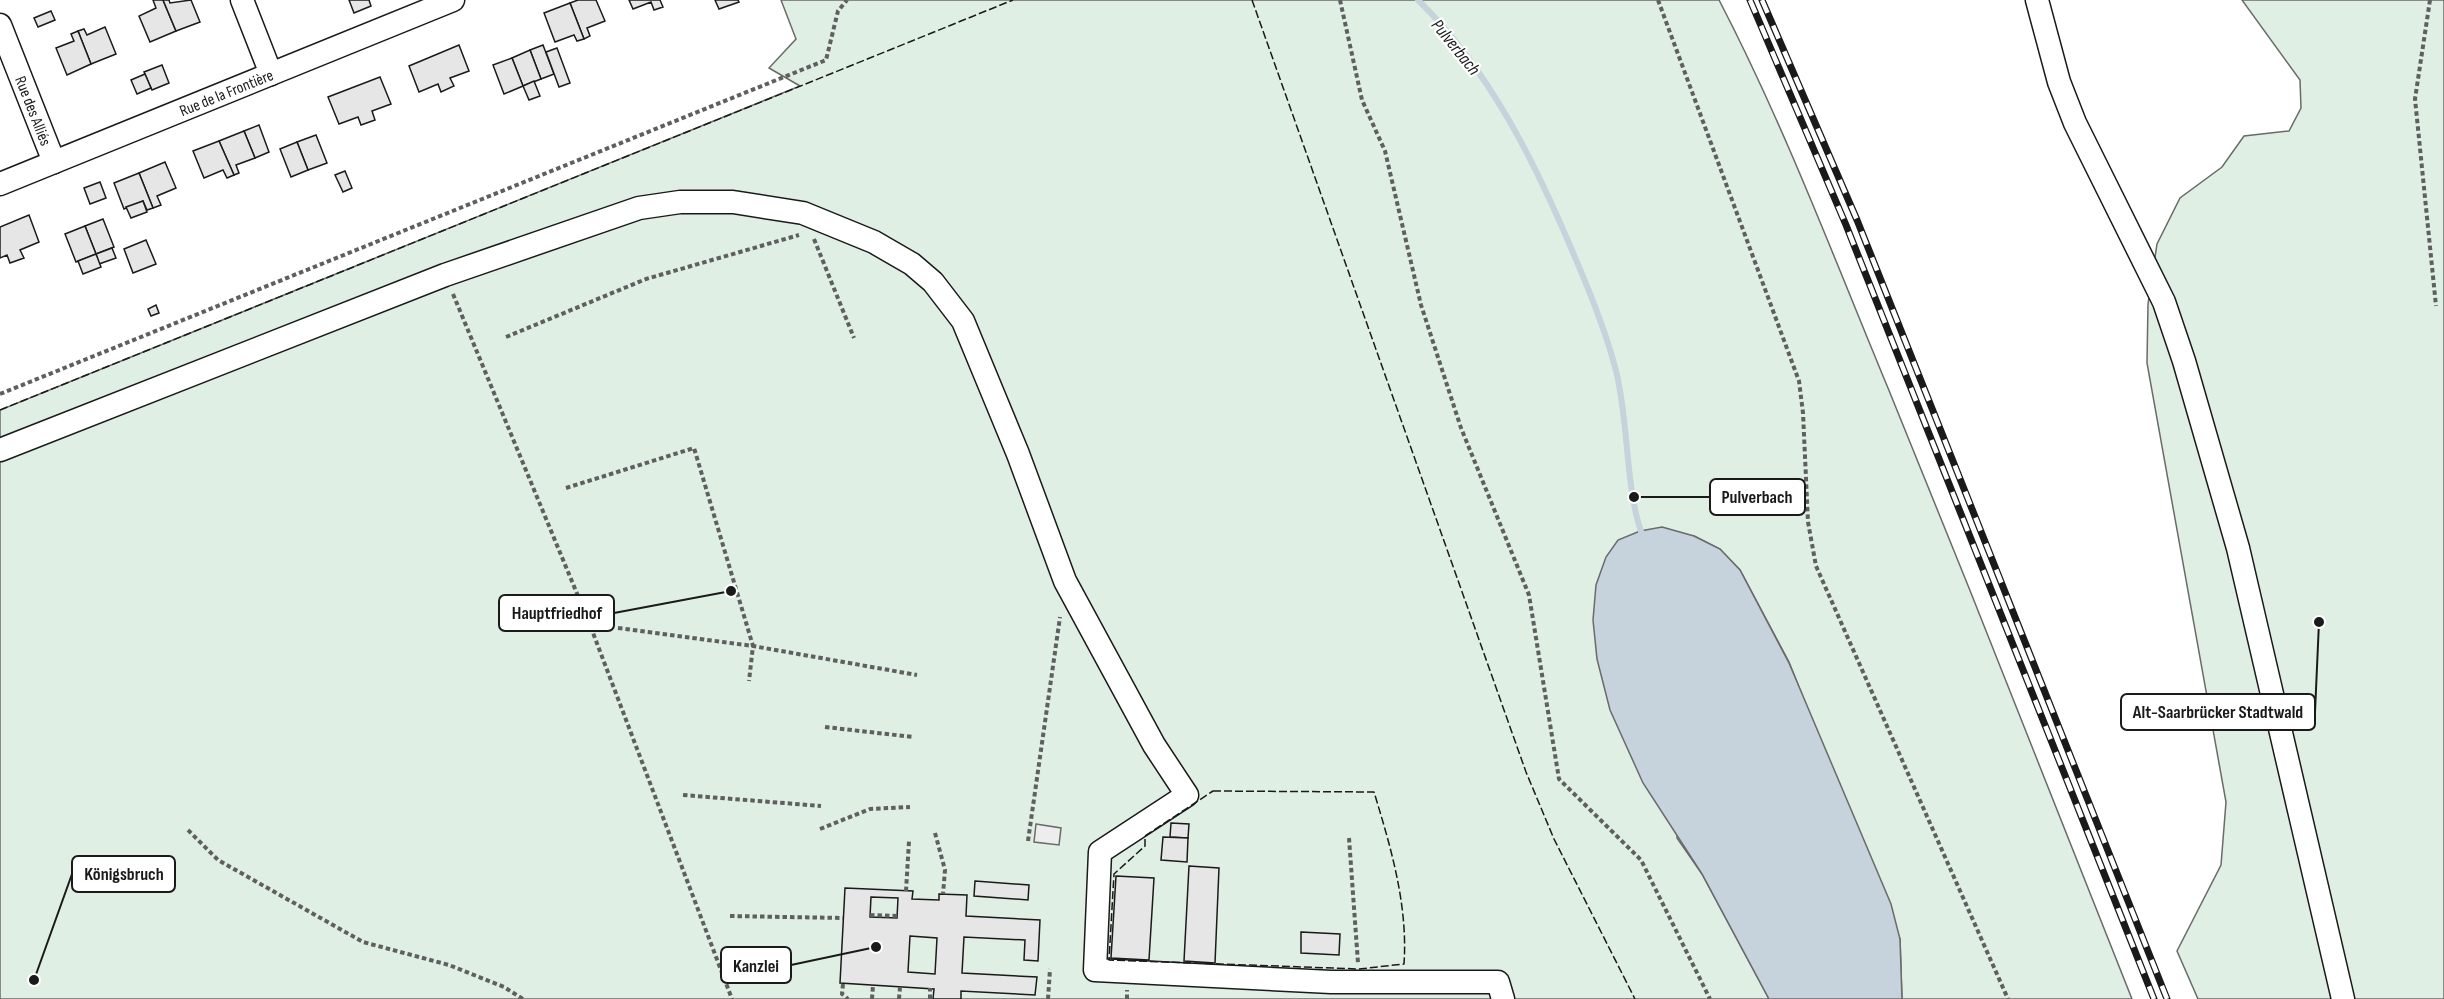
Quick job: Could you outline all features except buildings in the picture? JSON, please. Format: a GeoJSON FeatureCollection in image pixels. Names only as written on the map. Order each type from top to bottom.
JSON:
{"type":"FeatureCollection","features":[{"type":"Feature","properties":{"kind":"street"},"geometry":{"type":"LineString","coordinates":[[242,0],[271,74]]}},
{"type":"Feature","properties":{"kind":"street","name":"Rue de la Frontière"},"geometry":{"type":"LineString","coordinates":[[0,184],[453,0]]}},
{"type":"Feature","properties":{"kind":"street"},"geometry":{"type":"LineString","coordinates":[[2037,0],[2060,82],[2075,123],[2164,302],[2184,361],[2238,548],[2343,999]]}},
{"type":"Feature","properties":{"kind":"street","name":"Rue des Alliés"},"geometry":{"type":"LineString","coordinates":[[0,25],[54,162]]}},
{"type":"Feature","properties":{"kind":"street"},"geometry":{"type":"LineString","coordinates":[[0,450],[445,275],[639,208],[680,202],[733,202],[803,213],[873,242],[912,264],[933,282],[963,321],[1018,454],[1065,581],[1154,745],[1187,795],[1100,852],[1095,970],[1360,982],[1498,982],[1503,999]]}},
{"type":"Feature","properties":{"kind":"path"},"geometry":{"type":"LineString","coordinates":[[0,394],[826,60],[838,11],[847,0]]}},
{"type":"Feature","properties":{"kind":"path"},"geometry":{"type":"LineString","coordinates":[[1340,0],[1362,100],[1385,151],[1421,305],[1461,428],[1529,595],[1559,779],[1641,860],[1710,999]]}},
{"type":"Feature","properties":{"kind":"path"},"geometry":{"type":"LineString","coordinates":[[1659,0],[1799,381],[1803,413],[1808,522],[1816,566],[2008,999]]}},
{"type":"Feature","properties":{"kind":"path"},"geometry":{"type":"LineString","coordinates":[[2430,0],[2415,99],[2436,306]]}},
{"type":"Feature","properties":{"kind":"path"},"geometry":{"type":"LineString","coordinates":[[506,337],[646,279],[811,231],[854,338]]}},
{"type":"Feature","properties":{"kind":"path"},"geometry":{"type":"LineString","coordinates":[[445,275],[590,626],[732,999]]}},
{"type":"Feature","properties":{"kind":"path"},"geometry":{"type":"LineString","coordinates":[[566,488],[694,448],[753,646],[749,681]]}},
{"type":"Feature","properties":{"kind":"path"},"geometry":{"type":"LineString","coordinates":[[1028,841],[1060,614]]}},
{"type":"Feature","properties":{"kind":"path"},"geometry":{"type":"LineString","coordinates":[[618,628],[753,646],[917,675]]}},
{"type":"Feature","properties":{"kind":"path"},"geometry":{"type":"LineString","coordinates":[[825,727],[913,737]]}},
{"type":"Feature","properties":{"kind":"path"},"geometry":{"type":"LineString","coordinates":[[683,795],[821,806]]}},
{"type":"Feature","properties":{"kind":"path"},"geometry":{"type":"LineString","coordinates":[[820,829],[870,809],[910,807]]}},
{"type":"Feature","properties":{"kind":"path"},"geometry":{"type":"LineString","coordinates":[[188,830],[218,860],[363,942],[449,965],[504,987],[523,999]]}},
{"type":"Feature","properties":{"kind":"path"},"geometry":{"type":"LineString","coordinates":[[935,833],[945,870],[943,894]]}},
{"type":"Feature","properties":{"kind":"path"},"geometry":{"type":"LineString","coordinates":[[1349,838],[1360,982]]}},
{"type":"Feature","properties":{"kind":"path"},"geometry":{"type":"LineString","coordinates":[[906,891],[909,840]]}},
{"type":"Feature","properties":{"kind":"path"},"geometry":{"type":"LineString","coordinates":[[730,915],[843,918]]}},
{"type":"Feature","properties":{"kind":"path"},"geometry":{"type":"LineString","coordinates":[[870,915],[897,916]]}},
{"type":"Feature","properties":{"kind":"path"},"geometry":{"type":"LineString","coordinates":[[1048,999],[1050,969]]}},
{"type":"Feature","properties":{"kind":"path"},"geometry":{"type":"LineString","coordinates":[[843,984],[842,994],[848,999]]}},
{"type":"Feature","properties":{"kind":"path"},"geometry":{"type":"LineString","coordinates":[[872,999],[873,985]]}},
{"type":"Feature","properties":{"kind":"path"},"geometry":{"type":"LineString","coordinates":[[899,999],[900,987]]}},
{"type":"Feature","properties":{"kind":"path"},"geometry":{"type":"LineString","coordinates":[[930,988],[930,999]]}},
{"type":"Feature","properties":{"kind":"green space"},"geometry":{"type":"Polygon","coordinates":[[[781,0],[1719,0],[1787,143],[1828,241],[1981,617],[2132,999],[1902,999],[1900,939],[1789,662],[1740,570],[1720,549],[1694,536],[1677,838],[1702,874],[1769,999],[0,999],[0,410],[800,86],[769,68],[796,39],[781,0]]]}},
{"type":"Feature","properties":{"kind":"green space"},"geometry":{"type":"Polygon","coordinates":[[[2242,0],[2444,0],[2444,999],[2198,999],[2177,951],[2221,865],[2226,802],[2147,363],[2148,304],[2157,244],[2180,198],[2222,167],[2244,136],[2289,131],[2301,108],[2300,80],[2242,0]]]}},
{"type":"Feature","properties":{"kind":"shaded area"},"geometry":{"type":"Polygon","coordinates":[[[1662,527],[1694,536],[1720,549],[1740,570],[1789,663],[1891,904],[1900,939],[1902,999],[1769,999],[1702,874],[1643,783],[1610,710],[1597,659],[1593,620],[1596,585],[1606,557],[1618,540],[1640,531],[1662,527]]]}},
{"type":"Feature","properties":{"kind":"shaded area"},"geometry":{"type":"Polygon","coordinates":[[[1036,824],[1061,828],[1059,845],[1034,842],[1036,824]]]}},
{"type":"Feature","properties":{"kind":"waterway","name":"Pulverbach"},"geometry":{"type":"LineString","coordinates":[[1418,0],[1467,56],[1508,119],[1544,186],[1592,297],[1616,371],[1633,499],[1643,537]]}},
{"type":"Feature","properties":{"kind":"railway"},"geometry":{"type":"LineString","coordinates":[[1750,0],[1846,225],[2154,999]]}},
{"type":"Feature","properties":{"kind":"railway"},"geometry":{"type":"LineString","coordinates":[[1762,0],[1857,220],[2167,999]]}},
{"type":"Feature","properties":{"kind":"fence"},"geometry":{"type":"LineString","coordinates":[[0,410],[1013,0]]}},
{"type":"Feature","properties":{"kind":"fence"},"geometry":{"type":"LineString","coordinates":[[1252,0],[1526,772],[1554,839],[1635,999]]}},
{"type":"Feature","properties":{"kind":"fence"},"geometry":{"type":"LineString","coordinates":[[1213,791],[1374,792],[1392,855],[1401,898],[1405,942],[1404,964],[1359,969],[1109,960],[1114,874],[1145,846],[1145,836],[1213,791]]}},
{"type":"Feature","properties":{"kind":"place","name":"Pulverbach"},"geometry":{"type":"Point","coordinates":[1634,497]}},
{"type":"Feature","properties":{"kind":"place","name":"Hauptfriedhof"},"geometry":{"type":"Point","coordinates":[731,591]}},
{"type":"Feature","properties":{"kind":"place","name":"Alt-Saarbrücker Stadtwald"},"geometry":{"type":"Point","coordinates":[2319,622]}},
{"type":"Feature","properties":{"kind":"place","name":"Kanzlei"},"geometry":{"type":"Point","coordinates":[876,947]}},
{"type":"Feature","properties":{"kind":"place","name":"Königsbruch"},"geometry":{"type":"Point","coordinates":[34,980]}}]}
